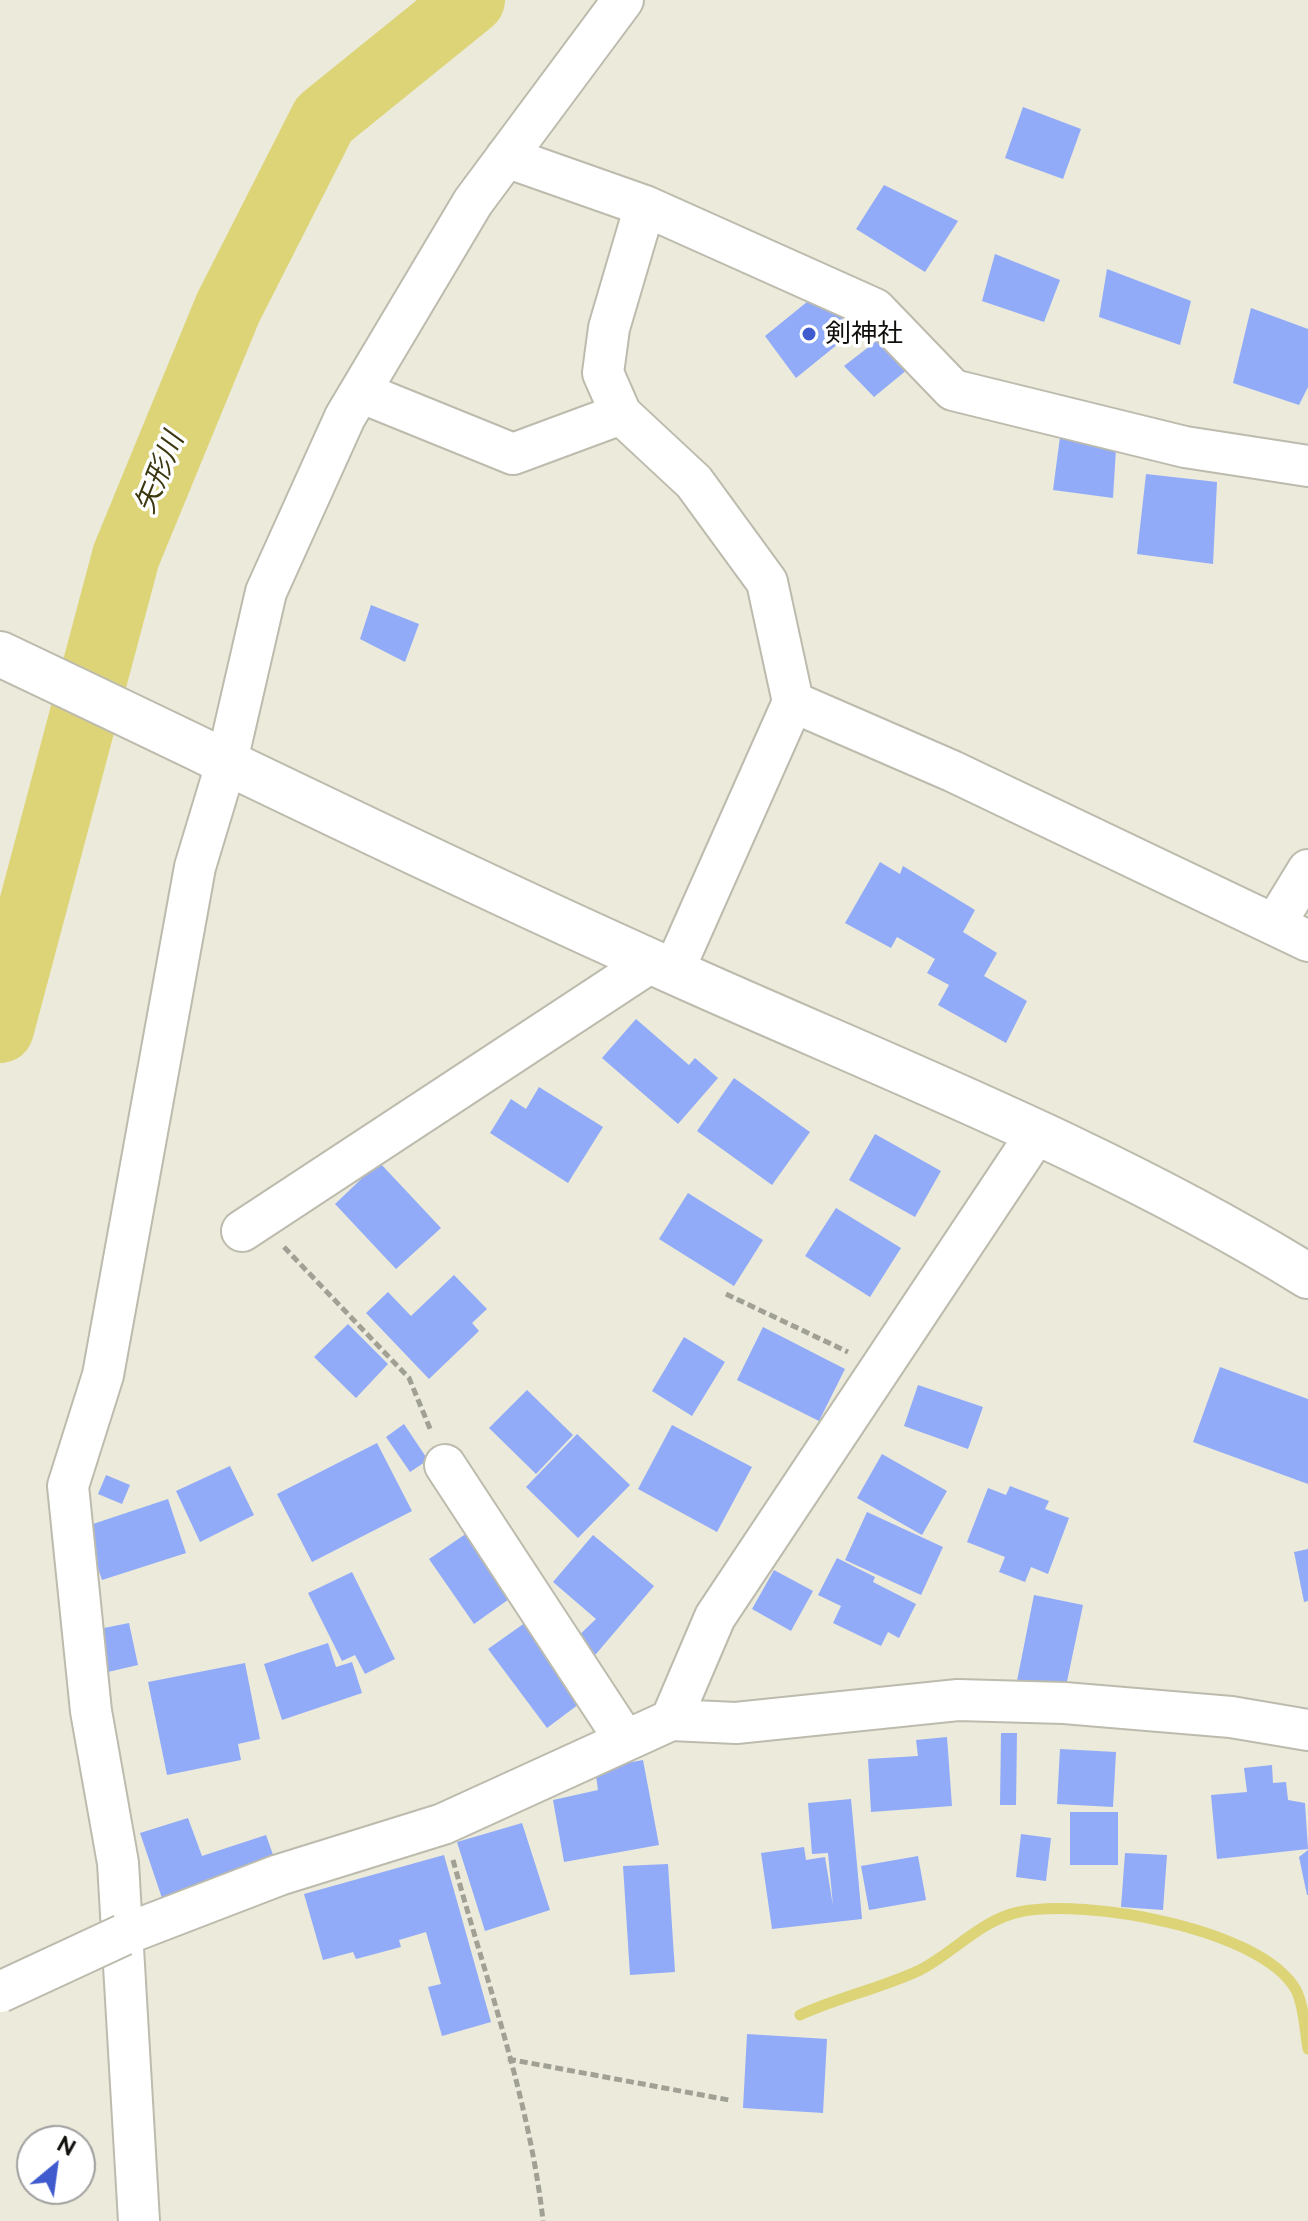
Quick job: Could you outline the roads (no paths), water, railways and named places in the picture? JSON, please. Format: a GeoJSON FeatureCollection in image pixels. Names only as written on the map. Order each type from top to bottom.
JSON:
{"type":"FeatureCollection","features":[{"type":"Feature","properties":{"kind":"street"},"geometry":{"type":"LineString","coordinates":[[139,2221],[118,1863],[91,1711],[68,1486],[103,1375],[195,867],[227,761],[266,592],[345,417],[473,202],[623,0]]}},
{"type":"Feature","properties":{"kind":"street"},"geometry":{"type":"LineString","coordinates":[[506,157],[645,206],[875,309],[953,390],[1185,447],[1308,466]]}},
{"type":"Feature","properties":{"kind":"street"},"geometry":{"type":"LineString","coordinates":[[251,1226],[662,967],[793,702],[767,582],[694,482],[621,414],[603,373],[609,328],[645,206]]}},
{"type":"Feature","properties":{"kind":"street"},"geometry":{"type":"LineString","coordinates":[[360,392],[513,454],[621,414]]}},
{"type":"Feature","properties":{"kind":"street"},"geometry":{"type":"LineString","coordinates":[[0,654],[662,967],[1037,1133],[1258,1245],[1308,1276]]}},
{"type":"Feature","properties":{"kind":"street"},"geometry":{"type":"LineString","coordinates":[[793,702],[952,771],[1291,932],[1308,870]]}},
{"type":"Feature","properties":{"kind":"street"},"geometry":{"type":"LineString","coordinates":[[671,1720],[715,1617],[1037,1133]]}},
{"type":"Feature","properties":{"kind":"street"},"geometry":{"type":"LineString","coordinates":[[445,1465],[625,1740]]}},
{"type":"Feature","properties":{"kind":"street"},"geometry":{"type":"LineString","coordinates":[[0,1992],[123,1935],[279,1875],[443,1824],[671,1720],[736,1723],[958,1700],[1064,1703],[1231,1717],[1308,1730]]}},
{"type":"Feature","properties":{"kind":"waterway","name":"矢形川"},"geometry":{"type":"LineString","coordinates":[[0,1029],[126,556],[228,308],[324,119],[471,0]]}},
{"type":"Feature","properties":{"kind":"waterway"},"geometry":{"type":"LineString","coordinates":[[800,2015],[920,1970],[980,1929],[1005,1916],[1048,1909],[1085,1910],[1169,1922],[1210,1934],[1247,1950],[1277,1968],[1299,1996],[1308,2049]]}},
{"type":"Feature","properties":{"kind":"place","name":"剣神社"},"geometry":{"type":"Point","coordinates":[809,334]}}]}
